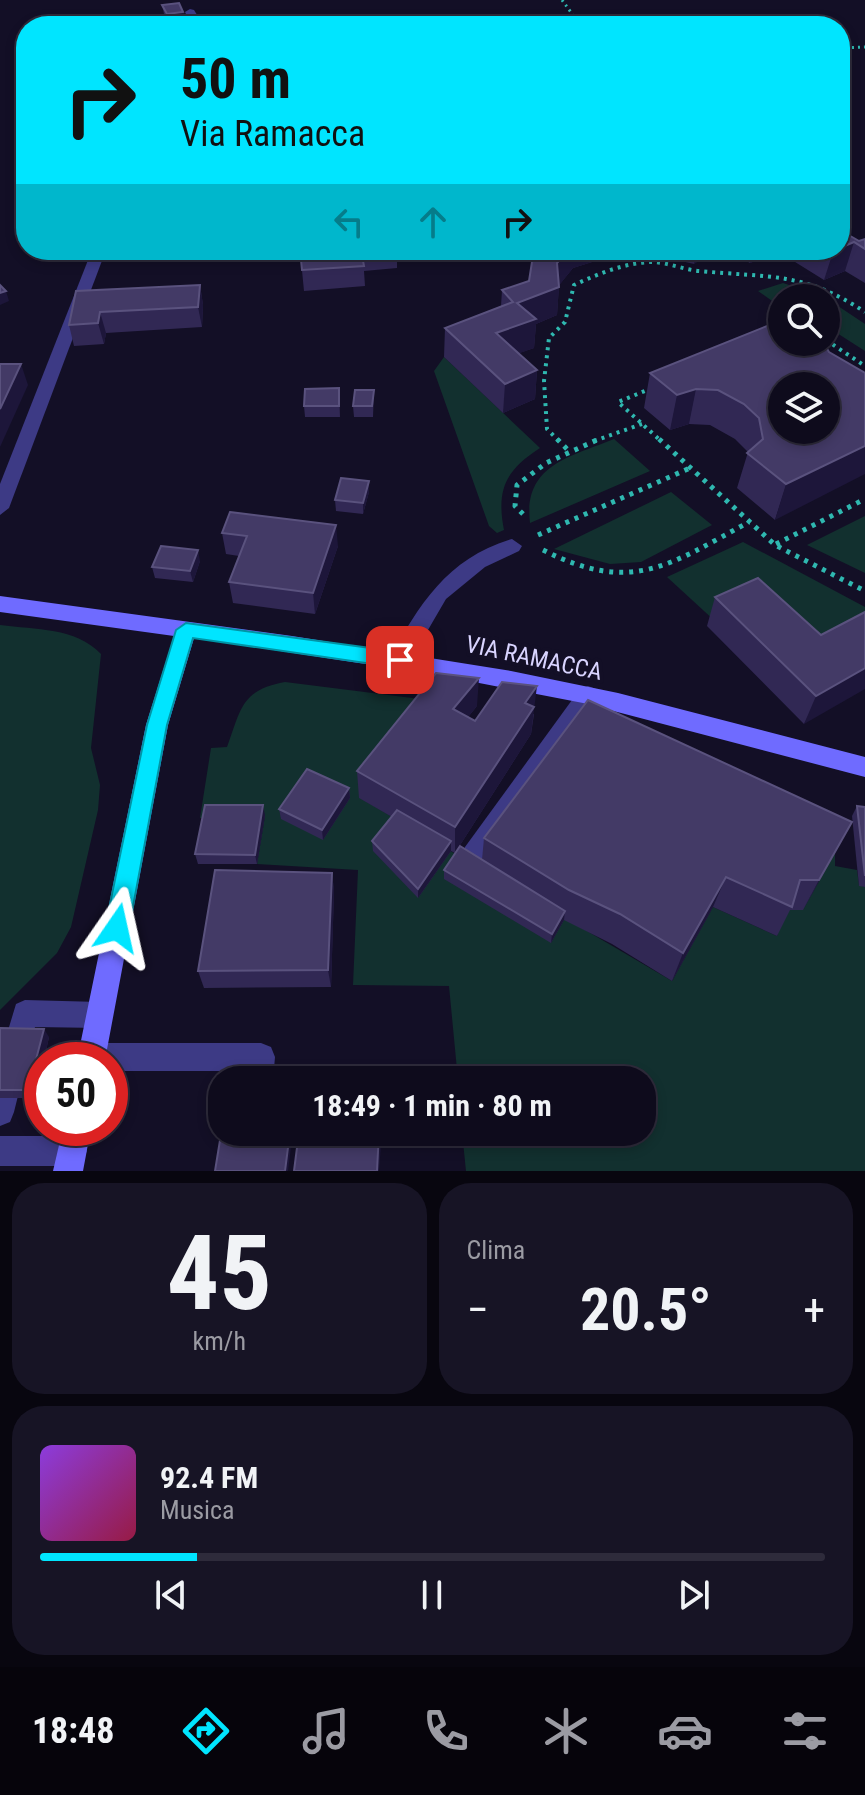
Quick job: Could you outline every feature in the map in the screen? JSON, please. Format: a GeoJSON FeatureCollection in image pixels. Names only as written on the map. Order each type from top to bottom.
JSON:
{"type":"FeatureCollection","features":[{"type":"Feature","properties":{"kind":"main road","name":"VIA RAMACCA"},"geometry":{"type":"LineString","coordinates":[[0,604],[400,660],[588,695],[811,756],[865,767]]}},
{"type":"Feature","properties":{"kind":"main road"},"geometry":{"type":"LineString","coordinates":[[94,1042],[157,725],[186,630]]}},
{"type":"Feature","properties":{"kind":"street"},"geometry":{"type":"LineString","coordinates":[[190,12],[192,16]]}},
{"type":"Feature","properties":{"kind":"street"},"geometry":{"type":"LineString","coordinates":[[0,508],[95,260]]}},
{"type":"Feature","properties":{"kind":"street"},"geometry":{"type":"LineString","coordinates":[[400,660],[439,594],[478,562],[512,546]]}},
{"type":"Feature","properties":{"kind":"street"},"geometry":{"type":"LineString","coordinates":[[474,855],[588,695]]}},
{"type":"Feature","properties":{"kind":"street"},"geometry":{"type":"LineString","coordinates":[[0,1112],[25,1013],[100,1015]]}},
{"type":"Feature","properties":{"kind":"street"},"geometry":{"type":"LineString","coordinates":[[128,1059],[261,1057],[260,1066]]}},
{"type":"Feature","properties":{"kind":"street"},"geometry":{"type":"LineString","coordinates":[[0,1151],[72,1150]]}},
{"type":"Feature","properties":{"kind":"path"},"geometry":{"type":"LineString","coordinates":[[568,450],[547,429],[544,381],[549,338],[565,322],[574,285],[604,271],[652,262],[696,271],[791,277],[838,294],[865,312]]}},
{"type":"Feature","properties":{"kind":"path"},"geometry":{"type":"LineString","coordinates":[[840,349],[865,366]]}},
{"type":"Feature","properties":{"kind":"path"},"geometry":{"type":"LineString","coordinates":[[659,385],[618,402],[775,545],[865,591]]}},
{"type":"Feature","properties":{"kind":"path"},"geometry":{"type":"LineString","coordinates":[[523,514],[515,506],[517,485],[551,457],[642,424]]}},
{"type":"Feature","properties":{"kind":"path"},"geometry":{"type":"LineString","coordinates":[[690,468],[531,538],[538,547],[569,566],[625,576],[661,568],[749,522]]}},
{"type":"Feature","properties":{"kind":"path"},"geometry":{"type":"LineString","coordinates":[[775,545],[865,499]]}},
{"type":"Feature","properties":{"kind":"green space"},"geometry":{"type":"Polygon","coordinates":[[[768,288],[768,298],[758,291],[768,288]]]}},
{"type":"Feature","properties":{"kind":"green space"},"geometry":{"type":"Polygon","coordinates":[[[840,307],[865,324],[865,351],[840,335],[840,307]]]}},
{"type":"Feature","properties":{"kind":"green space"},"geometry":{"type":"Polygon","coordinates":[[[444,357],[540,448],[519,464],[506,482],[501,503],[504,530],[497,533],[489,526],[434,371],[444,357]]]}},
{"type":"Feature","properties":{"kind":"green space"},"geometry":{"type":"Polygon","coordinates":[[[614,439],[650,471],[530,523],[530,503],[534,488],[542,476],[566,458],[614,439]]]}},
{"type":"Feature","properties":{"kind":"green space"},"geometry":{"type":"Polygon","coordinates":[[[671,492],[712,525],[641,562],[610,564],[554,549],[671,492]]]}},
{"type":"Feature","properties":{"kind":"green space"},"geometry":{"type":"Polygon","coordinates":[[[865,516],[865,573],[807,545],[865,516]]]}},
{"type":"Feature","properties":{"kind":"green space"},"geometry":{"type":"Polygon","coordinates":[[[743,542],[865,607],[865,648],[716,622],[667,577],[743,542]]]}},
{"type":"Feature","properties":{"kind":"green space"},"geometry":{"type":"Polygon","coordinates":[[[0,625],[67,634],[91,645],[101,654],[91,748],[100,785],[98,810],[71,927],[57,953],[0,1010],[0,625]]]}},
{"type":"Feature","properties":{"kind":"green space"},"geometry":{"type":"Polygon","coordinates":[[[285,682],[436,701],[360,798],[672,981],[713,907],[777,936],[785,910],[835,853],[835,866],[857,870],[859,885],[865,887],[865,1171],[466,1171],[463,1146],[656,1146],[656,1066],[457,1066],[449,986],[353,985],[358,870],[257,864],[265,816],[200,818],[211,748],[227,747],[245,703],[259,690],[285,682]]]}},
{"type":"Feature","properties":{"kind":"building"},"geometry":{"type":"Polygon","coordinates":[[[179,3],[183,12],[167,14],[162,5],[179,3]]]}},
{"type":"Feature","properties":{"kind":"building"},"geometry":{"type":"Polygon","coordinates":[[[850,236],[859,241],[865,239],[865,249],[854,242],[850,244],[850,236]]]}},
{"type":"Feature","properties":{"kind":"building"},"geometry":{"type":"Polygon","coordinates":[[[301,260],[363,260],[364,266],[302,270],[301,260]]]}},
{"type":"Feature","properties":{"kind":"building"},"geometry":{"type":"Polygon","coordinates":[[[560,260],[557,263],[559,287],[517,303],[536,319],[496,333],[537,370],[505,384],[445,328],[513,302],[502,290],[529,281],[532,262],[560,260]]]}},
{"type":"Feature","properties":{"kind":"building"},"geometry":{"type":"Polygon","coordinates":[[[200,285],[198,307],[100,312],[98,323],[69,325],[76,291],[200,285]]]}},
{"type":"Feature","properties":{"kind":"building"},"geometry":{"type":"Polygon","coordinates":[[[768,326],[768,356],[836,356],[865,373],[865,446],[786,484],[747,453],[763,439],[759,418],[744,404],[718,390],[696,389],[677,395],[650,373],[768,326]]]}},
{"type":"Feature","properties":{"kind":"building"},"geometry":{"type":"Polygon","coordinates":[[[0,364],[21,364],[0,409],[0,364]]]}},
{"type":"Feature","properties":{"kind":"building"},"geometry":{"type":"Polygon","coordinates":[[[339,388],[339,406],[304,406],[305,389],[339,388]]]}},
{"type":"Feature","properties":{"kind":"building"},"geometry":{"type":"Polygon","coordinates":[[[355,390],[374,390],[372,406],[353,406],[355,390]]]}},
{"type":"Feature","properties":{"kind":"building"},"geometry":{"type":"Polygon","coordinates":[[[341,478],[369,481],[363,503],[335,500],[341,478]]]}},
{"type":"Feature","properties":{"kind":"building"},"geometry":{"type":"Polygon","coordinates":[[[230,512],[336,525],[313,593],[229,582],[247,536],[222,533],[230,512]]]}},
{"type":"Feature","properties":{"kind":"building"},"geometry":{"type":"Polygon","coordinates":[[[161,546],[198,550],[190,571],[152,567],[161,546]]]}},
{"type":"Feature","properties":{"kind":"building"},"geometry":{"type":"Polygon","coordinates":[[[758,578],[821,635],[865,612],[865,668],[816,696],[715,597],[758,578]]]}},
{"type":"Feature","properties":{"kind":"building"},"geometry":{"type":"Polygon","coordinates":[[[436,673],[479,678],[453,709],[475,721],[502,682],[537,686],[525,703],[534,707],[455,827],[357,771],[436,673]]]}},
{"type":"Feature","properties":{"kind":"building"},"geometry":{"type":"Polygon","coordinates":[[[588,700],[852,822],[819,880],[800,880],[792,907],[726,877],[683,953],[620,914],[569,890],[484,838],[588,700]]]}},
{"type":"Feature","properties":{"kind":"building"},"geometry":{"type":"Polygon","coordinates":[[[307,769],[349,788],[322,830],[279,809],[307,769]]]}},
{"type":"Feature","properties":{"kind":"building"},"geometry":{"type":"Polygon","coordinates":[[[205,805],[263,805],[255,855],[195,854],[205,805]]]}},
{"type":"Feature","properties":{"kind":"building"},"geometry":{"type":"Polygon","coordinates":[[[857,806],[865,807],[865,876],[857,806]]]}},
{"type":"Feature","properties":{"kind":"building"},"geometry":{"type":"Polygon","coordinates":[[[397,810],[451,841],[418,889],[372,841],[397,810]]]}},
{"type":"Feature","properties":{"kind":"building"},"geometry":{"type":"Polygon","coordinates":[[[460,846],[565,911],[552,934],[444,870],[460,846]]]}},
{"type":"Feature","properties":{"kind":"building"},"geometry":{"type":"Polygon","coordinates":[[[215,870],[332,873],[328,970],[198,971],[215,870]]]}},
{"type":"Feature","properties":{"kind":"building"},"geometry":{"type":"Polygon","coordinates":[[[0,1028],[44,1029],[41,1042],[24,1042],[24,1090],[0,1090],[0,1028]]]}},
{"type":"Feature","properties":{"kind":"building"},"geometry":{"type":"Polygon","coordinates":[[[219,1146],[288,1146],[285,1171],[215,1171],[219,1146]]]}},
{"type":"Feature","properties":{"kind":"building"},"geometry":{"type":"Polygon","coordinates":[[[297,1146],[378,1146],[377,1171],[294,1171],[297,1146]]]}},
{"type":"Feature","properties":{"kind":"route"},"geometry":{"type":"LineString","coordinates":[[117,928],[157,725],[186,630],[400,660]]}}]}
